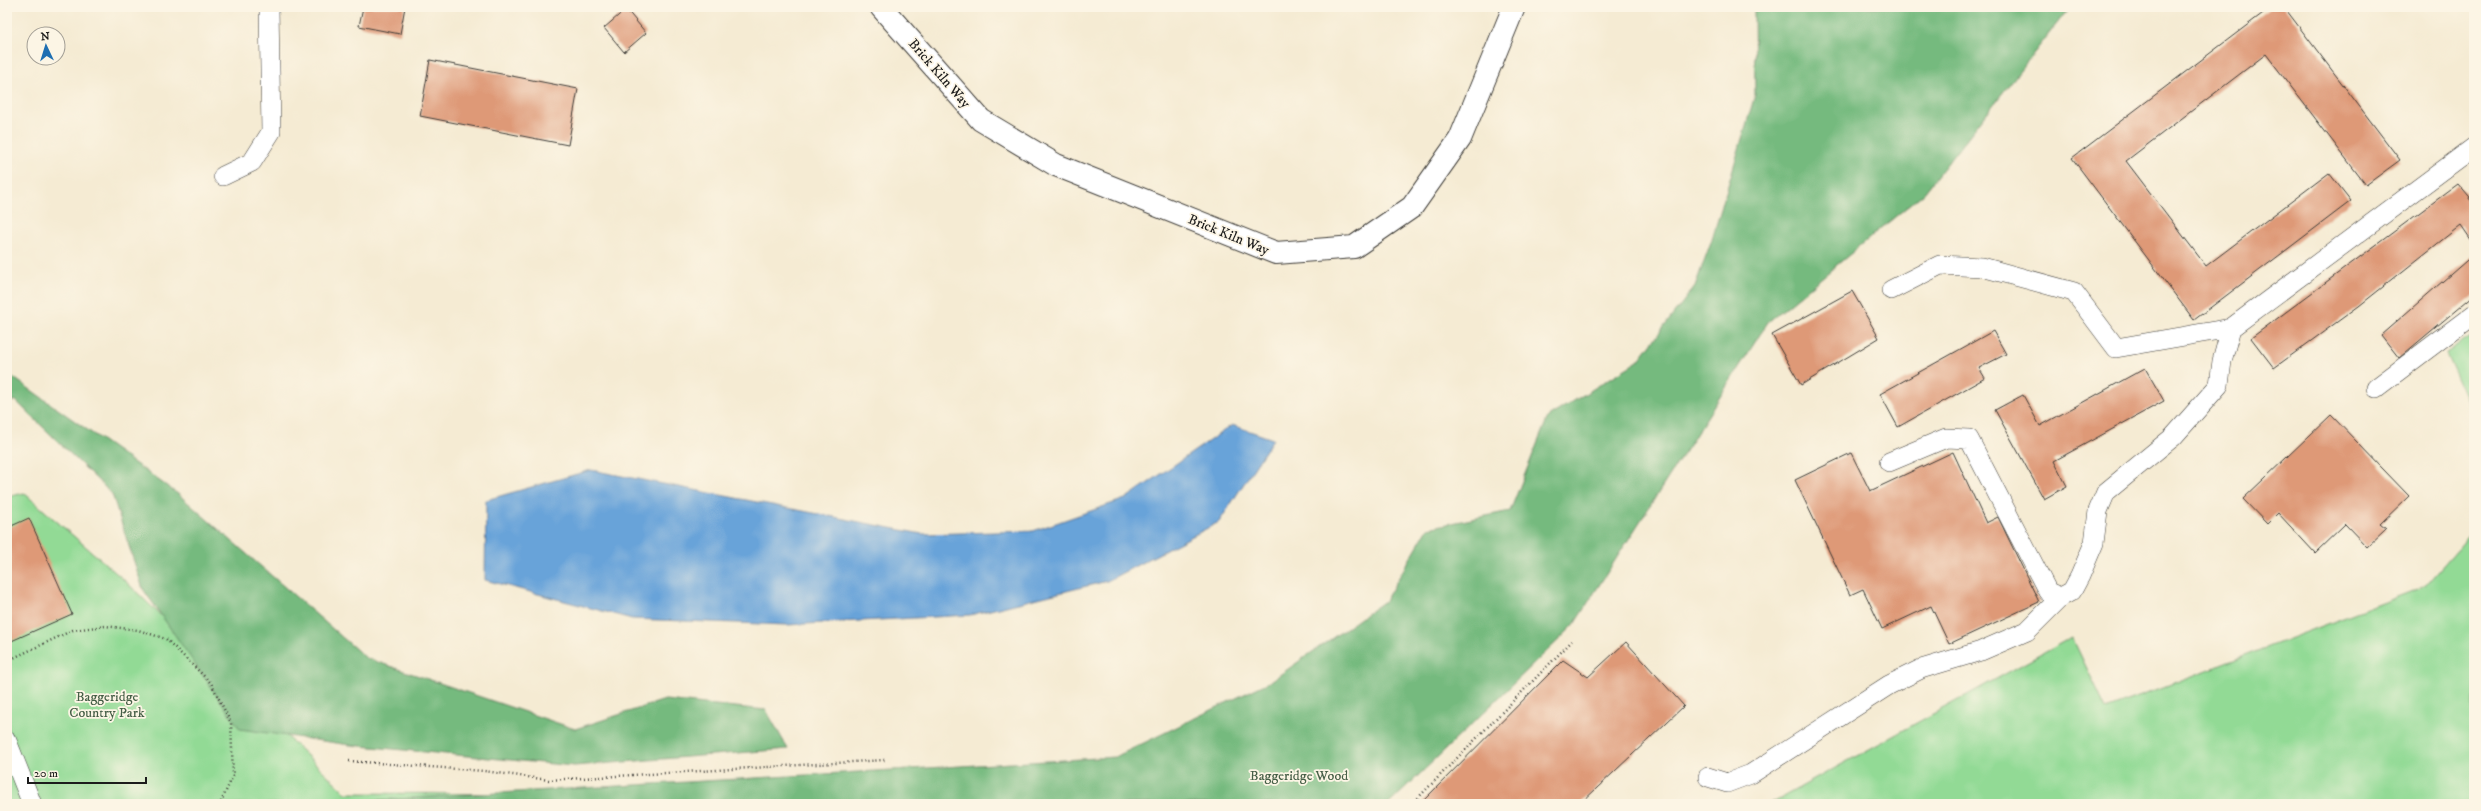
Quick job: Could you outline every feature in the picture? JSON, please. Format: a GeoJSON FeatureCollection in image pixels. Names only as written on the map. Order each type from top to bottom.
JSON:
{"type":"FeatureCollection","features":[{"type":"Feature","properties":{"kind":"street","name":"Brick Kiln Way"},"geometry":{"type":"LineString","coordinates":[[881,7],[981,120],[1056,165],[1276,253],[1354,248],[1412,207],[1460,139],[1514,7]]}},
{"type":"Feature","properties":{"kind":"lane"},"geometry":{"type":"LineString","coordinates":[[223,176],[252,162],[271,132],[269,7]]}},
{"type":"Feature","properties":{"kind":"lane"},"geometry":{"type":"LineString","coordinates":[[1891,290],[1940,265],[1982,267],[2074,292],[2116,348],[2231,328],[2474,147]]}},
{"type":"Feature","properties":{"kind":"lane"},"geometry":{"type":"LineString","coordinates":[[2376,388],[2474,314]]}},
{"type":"Feature","properties":{"kind":"lane"},"geometry":{"type":"LineString","coordinates":[[1708,777],[1727,783],[1751,774],[1889,685],[1921,669],[1981,651],[2028,631],[2061,597],[2072,591],[2094,543],[2098,512],[2106,492],[2173,437],[2219,385],[2222,361],[2231,328]]}},
{"type":"Feature","properties":{"kind":"lane"},"geometry":{"type":"LineString","coordinates":[[1889,462],[1946,438],[1969,439],[2048,592],[2061,597]]}},
{"type":"Feature","properties":{"kind":"lane"},"geometry":{"type":"LineString","coordinates":[[7,740],[32,804]]}},
{"type":"Feature","properties":{"kind":"path"},"geometry":{"type":"LineString","coordinates":[[7,662],[73,630],[105,626],[138,630],[166,639],[211,683],[230,723],[233,776],[220,804]]}},
{"type":"Feature","properties":{"kind":"path"},"geometry":{"type":"LineString","coordinates":[[1412,804],[1572,641]]}},
{"type":"Feature","properties":{"kind":"path"},"geometry":{"type":"LineString","coordinates":[[349,761],[484,771],[549,780],[885,760]]}},
{"type":"Feature","properties":{"kind":"green space","name":"Baggeridge Wood"},"geometry":{"type":"Polygon","coordinates":[[[1754,7],[2070,7],[1924,193],[1768,322],[1573,626],[1389,804],[354,804],[361,801],[1115,757],[1271,681],[1385,601],[1428,528],[1510,511],[1548,417],[1638,361],[1695,286],[1712,239],[1755,95],[1754,7]]]}},
{"type":"Feature","properties":{"kind":"green space"},"geometry":{"type":"Polygon","coordinates":[[[2474,335],[2474,416],[2446,353],[2474,335]]]}},
{"type":"Feature","properties":{"kind":"green space"},"geometry":{"type":"Polygon","coordinates":[[[7,373],[178,494],[366,658],[575,729],[665,700],[766,710],[788,749],[574,766],[350,745],[240,729],[143,589],[112,494],[15,400],[7,405],[7,373]]]}},
{"type":"Feature","properties":{"kind":"green space","name":"Baggeridge Country Park"},"geometry":{"type":"Polygon","coordinates":[[[24,493],[123,579],[346,793],[763,795],[1344,804],[7,804],[7,497],[24,493]]]}},
{"type":"Feature","properties":{"kind":"green space"},"geometry":{"type":"Polygon","coordinates":[[[2474,530],[2474,804],[1770,804],[2072,637],[2106,709],[2424,587],[2474,530]]]}},
{"type":"Feature","properties":{"kind":"water"},"geometry":{"type":"Polygon","coordinates":[[[1232,425],[1273,439],[1219,522],[1107,581],[970,615],[787,625],[632,619],[485,580],[486,500],[591,470],[922,534],[1033,531],[1125,499],[1232,425]]]}},
{"type":"Feature","properties":{"kind":"building"},"geometry":{"type":"Polygon","coordinates":[[[363,7],[405,7],[400,34],[359,26],[363,7]]]}},
{"type":"Feature","properties":{"kind":"building"},"geometry":{"type":"Polygon","coordinates":[[[2271,7],[2284,7],[2400,160],[2366,185],[2266,54],[2126,161],[2206,266],[2329,173],[2351,201],[2194,320],[2072,158],[2271,7]]]}},
{"type":"Feature","properties":{"kind":"building"},"geometry":{"type":"Polygon","coordinates":[[[626,9],[646,33],[624,52],[604,28],[626,9]]]}},
{"type":"Feature","properties":{"kind":"building"},"geometry":{"type":"Polygon","coordinates":[[[430,60],[578,89],[568,145],[420,116],[430,60]]]}},
{"type":"Feature","properties":{"kind":"building"},"geometry":{"type":"Polygon","coordinates":[[[2458,184],[2474,203],[2474,244],[2461,225],[2359,306],[2274,368],[2251,338],[2458,184]]]}},
{"type":"Feature","properties":{"kind":"building"},"geometry":{"type":"Polygon","coordinates":[[[2474,254],[2474,295],[2399,358],[2381,335],[2474,254]]]}},
{"type":"Feature","properties":{"kind":"building"},"geometry":{"type":"Polygon","coordinates":[[[1852,291],[1879,338],[1801,385],[1772,335],[1852,291]]]}},
{"type":"Feature","properties":{"kind":"building"},"geometry":{"type":"Polygon","coordinates":[[[1993,331],[2006,354],[1979,368],[1985,378],[1898,427],[1880,394],[1993,331]]]}},
{"type":"Feature","properties":{"kind":"building"},"geometry":{"type":"Polygon","coordinates":[[[2145,368],[2164,401],[2054,461],[2067,486],[2044,499],[1995,410],[2023,395],[2040,426],[2145,368]]]}},
{"type":"Feature","properties":{"kind":"building"},"geometry":{"type":"Polygon","coordinates":[[[2331,415],[2409,496],[2380,524],[2386,529],[2367,547],[2345,524],[2315,553],[2278,513],[2267,524],[2243,499],[2331,415]]]}},
{"type":"Feature","properties":{"kind":"building"},"geometry":{"type":"Polygon","coordinates":[[[1953,452],[1986,523],[1998,517],[2039,602],[1949,644],[1931,606],[1882,629],[1863,589],[1850,595],[1795,480],[1851,453],[1870,491],[1953,452]]]}},
{"type":"Feature","properties":{"kind":"building"},"geometry":{"type":"Polygon","coordinates":[[[29,518],[72,614],[7,643],[7,528],[29,518]]]}},
{"type":"Feature","properties":{"kind":"building"},"geometry":{"type":"Polygon","coordinates":[[[1626,642],[1684,706],[1580,804],[1420,804],[1563,660],[1588,677],[1626,642]]]}}]}
